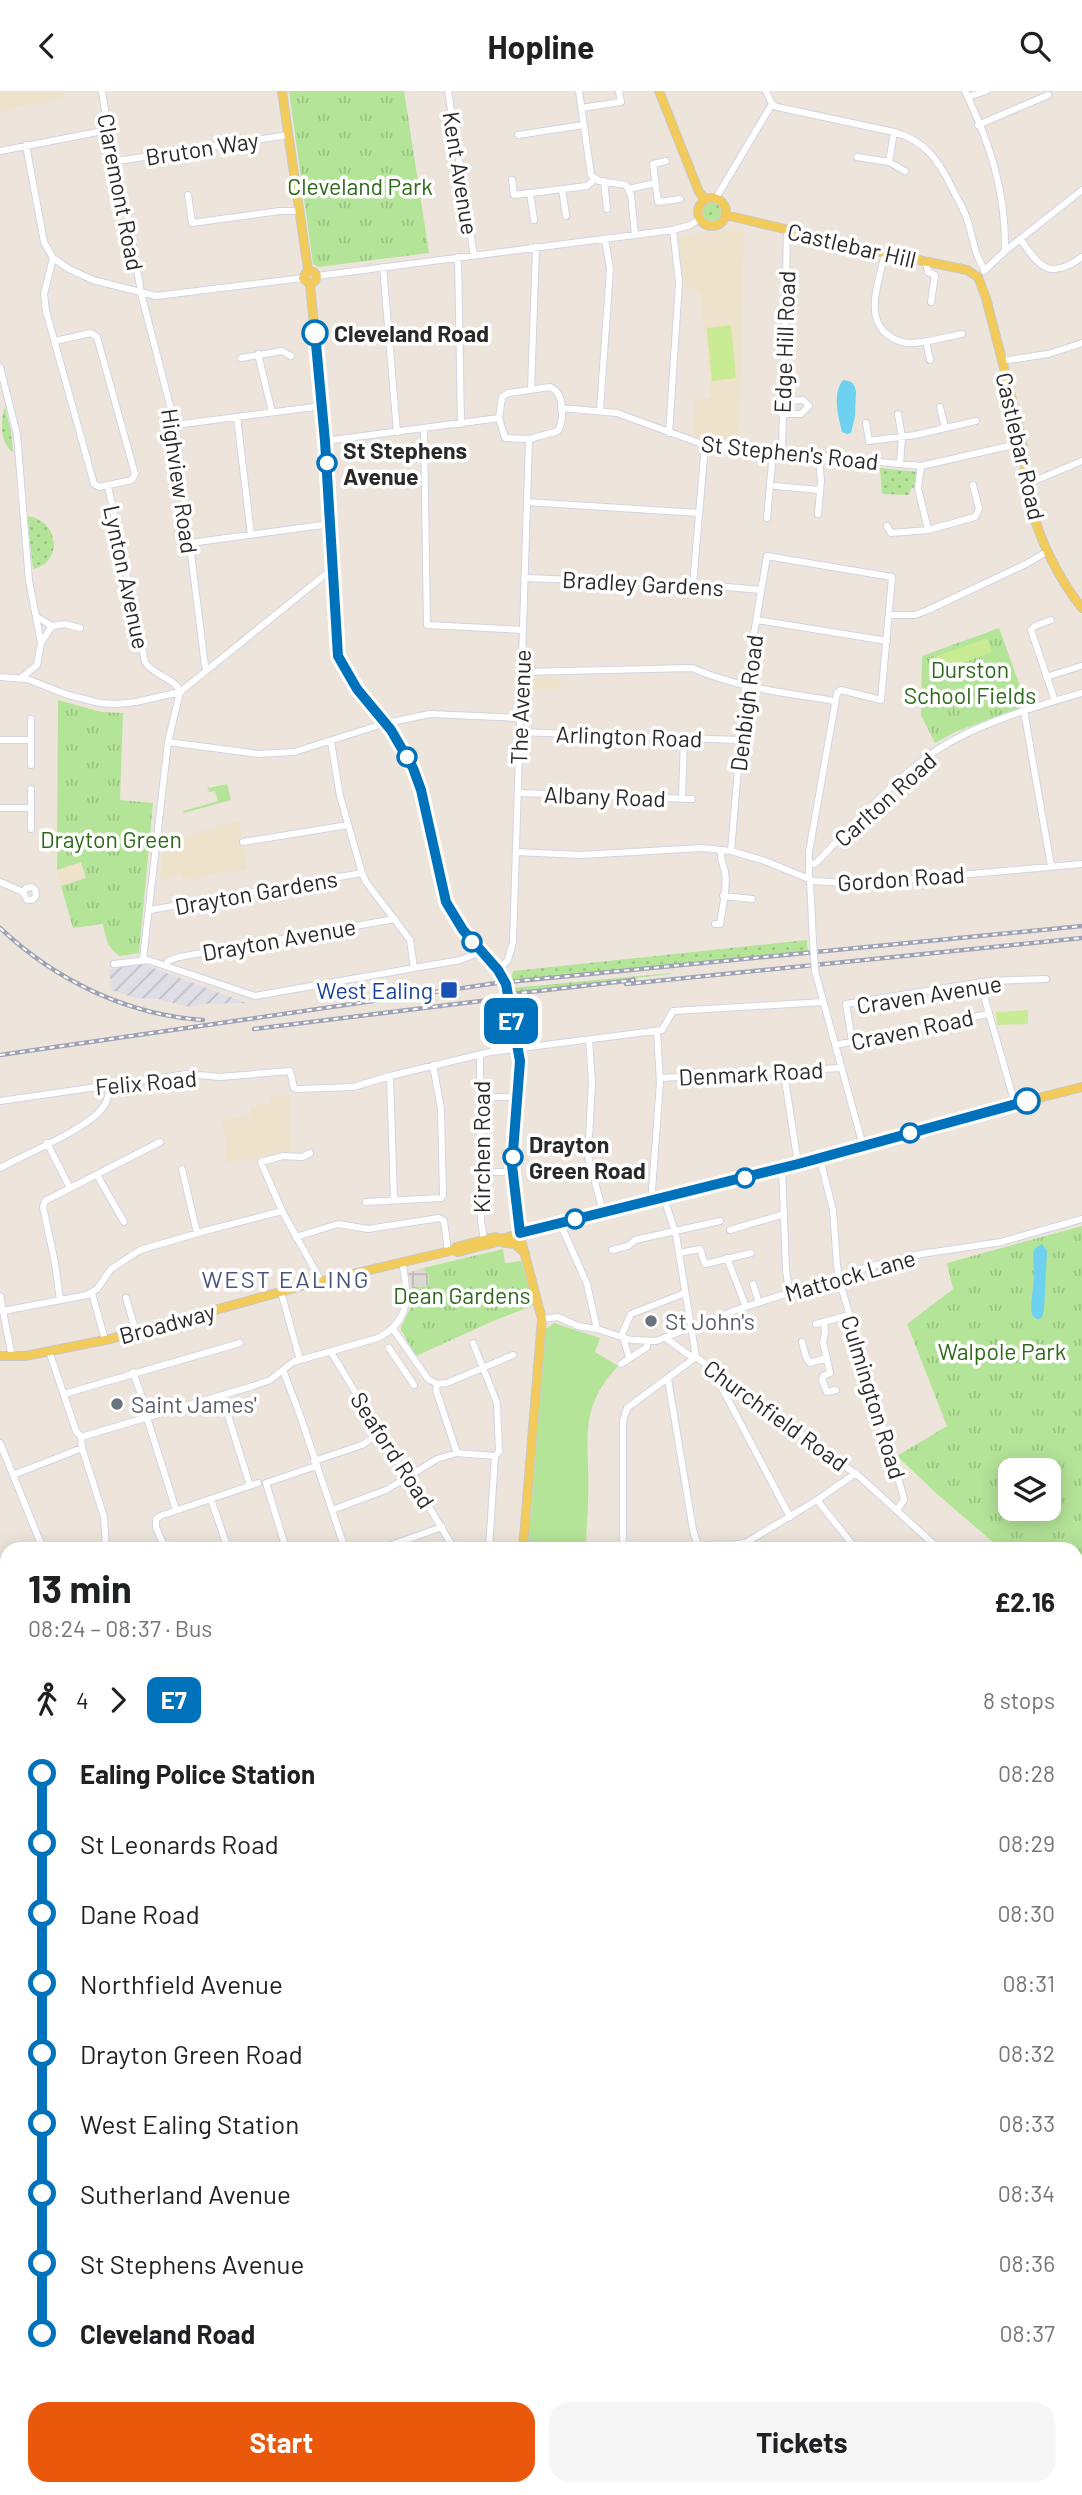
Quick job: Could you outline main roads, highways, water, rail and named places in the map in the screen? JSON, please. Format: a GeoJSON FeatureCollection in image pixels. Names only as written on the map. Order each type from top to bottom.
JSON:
{"type":"FeatureCollection","features":[{"type":"Feature","properties":{"kind":"main road"},"geometry":{"type":"LineString","coordinates":[[282,91],[300,211],[322,406],[335,636],[339,660],[357,689],[386,723],[407,757],[421,790],[446,902],[463,930],[500,974],[520,1061],[512,1172],[520,1233],[542,1319],[524,1542]]}},
{"type":"Feature","properties":{"kind":"main road"},"geometry":{"type":"LineString","coordinates":[[659,91],[699,193],[705,199]]}},
{"type":"Feature","properties":{"kind":"main road"},"geometry":{"type":"LineString","coordinates":[[716,198],[724,205],[726,215],[722,222],[713,226],[699,219],[698,208],[705,199],[716,198]]}},
{"type":"Feature","properties":{"kind":"main road","name":"Castlebar Hill"},"geometry":{"type":"LineString","coordinates":[[726,215],[885,253],[927,266],[967,269],[978,277]]}},
{"type":"Feature","properties":{"kind":"main road"},"geometry":{"type":"LineString","coordinates":[[307,277],[315,281],[317,276]]}},
{"type":"Feature","properties":{"kind":"main road","name":"Castlebar Road"},"geometry":{"type":"LineString","coordinates":[[978,277],[986,298],[1022,443],[1035,518],[1048,551],[1082,608]]}},
{"type":"Feature","properties":{"kind":"main road","name":"Broadway"},"geometry":{"type":"LineString","coordinates":[[0,1356],[12,1357],[105,1340],[321,1281],[451,1251],[458,1252],[520,1233],[820,1159],[1082,1087]]}},
{"type":"Feature","properties":{"kind":"main road","name":"Broadway"},"geometry":{"type":"LineString","coordinates":[[451,1251],[456,1247],[495,1237],[499,1240]]}},
{"type":"Feature","properties":{"kind":"main road"},"geometry":{"type":"LineString","coordinates":[[499,1240],[515,1244],[525,1253]]}},
{"type":"Feature","properties":{"kind":"water"},"geometry":{"type":"Polygon","coordinates":[[[843,380],[852,383],[856,391],[855,416],[851,433],[847,434],[842,432],[837,405],[843,380]]]}},
{"type":"Feature","properties":{"kind":"water"},"geometry":{"type":"Polygon","coordinates":[[[1042,1244],[1047,1251],[1044,1310],[1038,1320],[1031,1310],[1033,1253],[1034,1249],[1042,1244]]]}},
{"type":"Feature","properties":{"kind":"railway"},"geometry":{"type":"LineString","coordinates":[[0,1055],[497,983],[1082,926]]}},
{"type":"Feature","properties":{"kind":"railway"},"geometry":{"type":"LineString","coordinates":[[0,928],[44,964],[94,992],[147,1011],[203,1020]]}},
{"type":"Feature","properties":{"kind":"railway"},"geometry":{"type":"LineString","coordinates":[[626,984],[1082,938]]}},
{"type":"Feature","properties":{"kind":"railway"},"geometry":{"type":"LineString","coordinates":[[512,994],[634,980]]}},
{"type":"Feature","properties":{"kind":"railway"},"geometry":{"type":"LineString","coordinates":[[254,1029],[497,999]]}},
{"type":"Feature","properties":{"kind":"place","name":"Cleveland Road"},"geometry":{"type":"Point","coordinates":[315,333]}},
{"type":"Feature","properties":{"kind":"place","name":"St Stephens Avenue"},"geometry":{"type":"Point","coordinates":[327,463]}},
{"type":"Feature","properties":{"kind":"place","name":"West Ealing"},"geometry":{"type":"Point","coordinates":[449,990]}},
{"type":"Feature","properties":{"kind":"place","name":"Drayton Green Road"},"geometry":{"type":"Point","coordinates":[513,1157]}},
{"type":"Feature","properties":{"kind":"place","name":"St John's"},"geometry":{"type":"Point","coordinates":[651,1321]}},
{"type":"Feature","properties":{"kind":"place","name":"Saint James'"},"geometry":{"type":"Point","coordinates":[117,1404]}},
{"type":"Feature","properties":{"kind":"district","name":"WEST EALING"},"geometry":{"type":"Point","coordinates":[286,1278]}},
{"type":"Feature","properties":{"kind":"park label","name":"Cleveland Park"},"geometry":{"type":"Point","coordinates":[360,186]}},
{"type":"Feature","properties":{"kind":"park label","name":"Durston School Fields"},"geometry":{"type":"Point","coordinates":[970,682]}},
{"type":"Feature","properties":{"kind":"park label","name":"Drayton Green"},"geometry":{"type":"Point","coordinates":[111,839]}},
{"type":"Feature","properties":{"kind":"park label","name":"Dean Gardens"},"geometry":{"type":"Point","coordinates":[462,1295]}},
{"type":"Feature","properties":{"kind":"park label","name":"Walpole Park"},"geometry":{"type":"Point","coordinates":[1002,1351]}}]}
